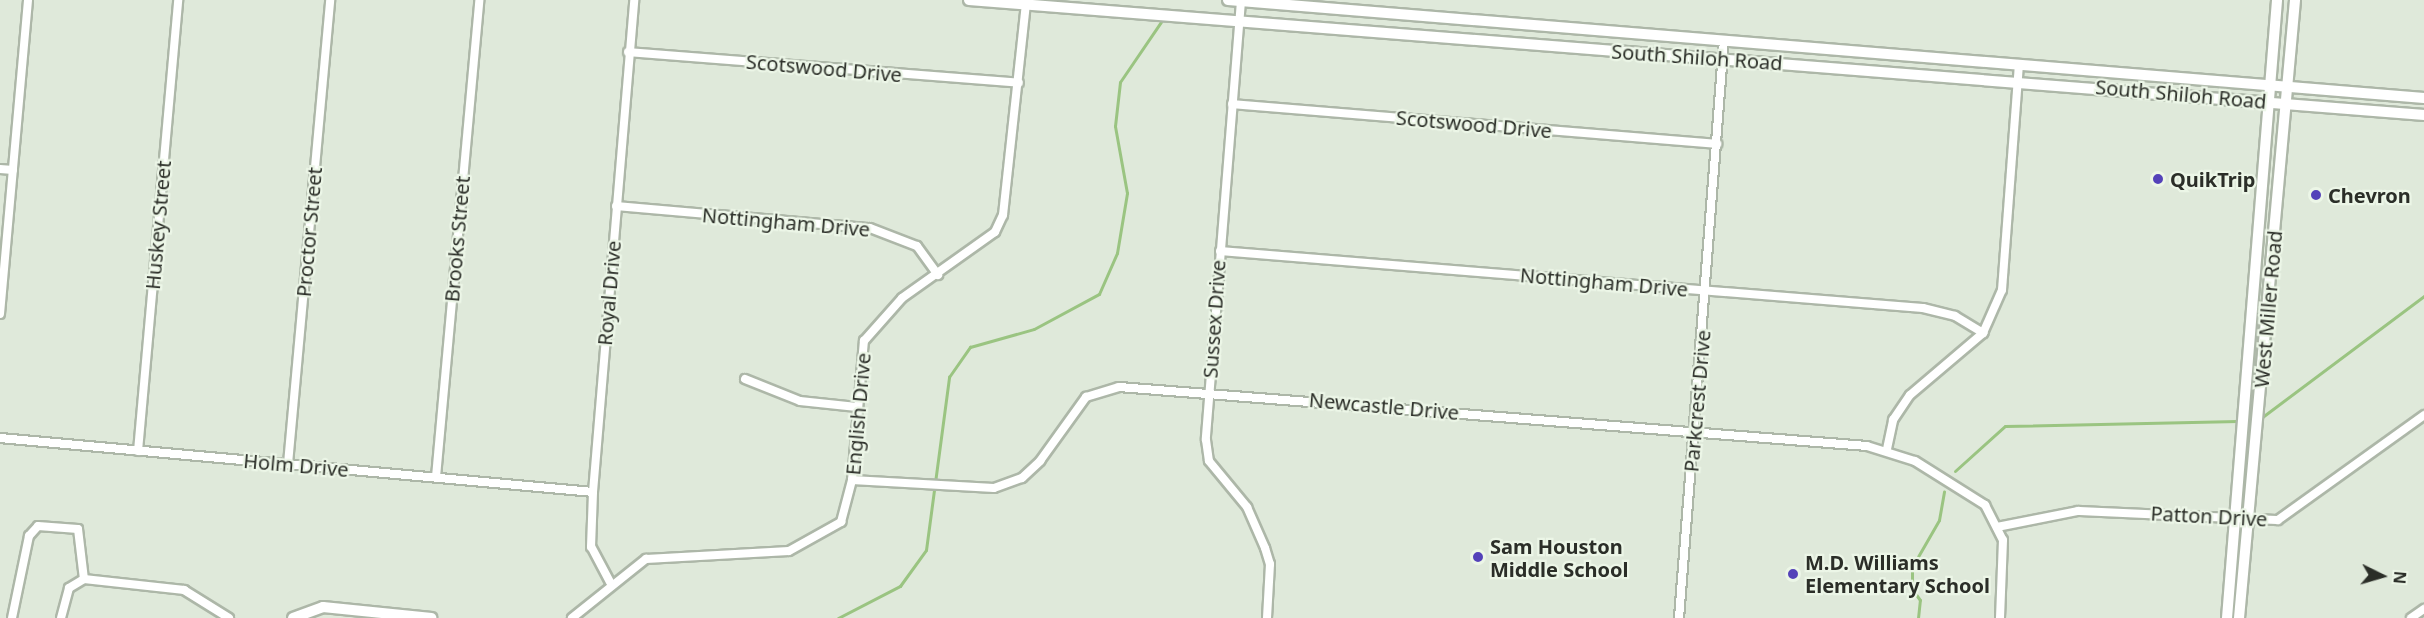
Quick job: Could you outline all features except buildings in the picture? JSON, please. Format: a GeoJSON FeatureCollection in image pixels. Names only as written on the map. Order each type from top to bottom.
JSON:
{"type":"FeatureCollection","features":[{"type":"Feature","properties":{"kind":"main road","name":"South Shiloh Road"},"geometry":{"type":"LineString","coordinates":[[969,0],[1026,2],[1239,23],[2424,115]]}},
{"type":"Feature","properties":{"kind":"main road","name":"South Shiloh Road"},"geometry":{"type":"LineString","coordinates":[[1228,0],[2424,98]]}},
{"type":"Feature","properties":{"kind":"main road","name":"West Miller Road"},"geometry":{"type":"LineString","coordinates":[[2227,618],[2277,0]]}},
{"type":"Feature","properties":{"kind":"main road","name":"West Miller Road"},"geometry":{"type":"LineString","coordinates":[[2239,618],[2289,87],[2295,0]]}},
{"type":"Feature","properties":{"kind":"main road"},"geometry":{"type":"LineString","coordinates":[[293,618],[323,607],[430,618]]}},
{"type":"Feature","properties":{"kind":"street"},"geometry":{"type":"LineString","coordinates":[[0,314],[28,0]]}},
{"type":"Feature","properties":{"kind":"street","name":"Huskey Street"},"geometry":{"type":"LineString","coordinates":[[138,451],[178,0]]}},
{"type":"Feature","properties":{"kind":"street","name":"Proctor Street"},"geometry":{"type":"LineString","coordinates":[[288,464],[330,0]]}},
{"type":"Feature","properties":{"kind":"street","name":"Brooks Street"},"geometry":{"type":"LineString","coordinates":[[436,477],[479,0]]}},
{"type":"Feature","properties":{"kind":"street","name":"Royal Drive"},"geometry":{"type":"LineString","coordinates":[[610,582],[591,547],[593,492],[634,0]]}},
{"type":"Feature","properties":{"kind":"street","name":"Sussex Drive"},"geometry":{"type":"LineString","coordinates":[[1241,1],[1209,392],[1209,462],[1247,507],[1258,529],[1270,564],[1267,618]]}},
{"type":"Feature","properties":{"kind":"street","name":"English Drive"},"geometry":{"type":"LineString","coordinates":[[572,618],[610,582],[646,559],[789,551],[841,522],[852,480],[864,341],[902,298],[938,275],[995,232],[1004,215],[1026,2]]}},
{"type":"Feature","properties":{"kind":"street","name":"Parkcrest Drive"},"geometry":{"type":"LineString","coordinates":[[1679,618],[1724,40]]}},
{"type":"Feature","properties":{"kind":"street","name":"Scotswood Drive"},"geometry":{"type":"LineString","coordinates":[[628,52],[1019,83]]}},
{"type":"Feature","properties":{"kind":"street"},"geometry":{"type":"LineString","coordinates":[[1887,450],[1893,420],[1910,395],[1983,333],[2002,290],[2019,66]]}},
{"type":"Feature","properties":{"kind":"street","name":"Scotswood Drive"},"geometry":{"type":"LineString","coordinates":[[1232,105],[1717,144]]}},
{"type":"Feature","properties":{"kind":"street"},"geometry":{"type":"LineString","coordinates":[[0,169],[13,170]]}},
{"type":"Feature","properties":{"kind":"street","name":"Nottingham Drive"},"geometry":{"type":"LineString","coordinates":[[616,206],[870,228],[917,246],[938,275]]}},
{"type":"Feature","properties":{"kind":"street","name":"Nottingham Drive"},"geometry":{"type":"LineString","coordinates":[[1220,251],[1941,311],[1983,333]]}},
{"type":"Feature","properties":{"kind":"street"},"geometry":{"type":"LineString","coordinates":[[745,379],[800,401],[857,407]]}},
{"type":"Feature","properties":{"kind":"street","name":"Newcastle Drive"},"geometry":{"type":"LineString","coordinates":[[852,480],[933,488],[994,488],[1022,478],[1051,447],[1070,413],[1104,389],[1209,392],[1694,431],[1887,450],[1952,482],[1985,506],[1997,527]]}},
{"type":"Feature","properties":{"kind":"street","name":"Patton Drive"},"geometry":{"type":"LineString","coordinates":[[1997,527],[2078,511],[2236,518],[2248,521],[2278,520],[2293,512],[2424,414]]}},
{"type":"Feature","properties":{"kind":"street","name":"Holm Drive"},"geometry":{"type":"LineString","coordinates":[[0,438],[593,492]]}},
{"type":"Feature","properties":{"kind":"street"},"geometry":{"type":"LineString","coordinates":[[12,618],[29,536],[38,526],[78,529],[84,579]]}},
{"type":"Feature","properties":{"kind":"street"},"geometry":{"type":"LineString","coordinates":[[1997,527],[2006,567],[2000,618]]}},
{"type":"Feature","properties":{"kind":"street"},"geometry":{"type":"LineString","coordinates":[[61,618],[69,588],[84,579],[184,590],[229,618]]}},
{"type":"Feature","properties":{"kind":"street"},"geometry":{"type":"LineString","coordinates":[[2411,618],[2424,609]]}},
{"type":"Feature","properties":{"kind":"waterway"},"geometry":{"type":"LineString","coordinates":[[838,618],[900,586],[926,550],[949,377],[970,347],[1034,329],[1099,294],[1117,253],[1127,193],[1115,126],[1120,82],[1161,22]]}},
{"type":"Feature","properties":{"kind":"waterway"},"geometry":{"type":"LineString","coordinates":[[2261,418],[2424,296]]}},
{"type":"Feature","properties":{"kind":"waterway"},"geometry":{"type":"LineString","coordinates":[[1955,471],[2005,426],[2238,421]]}},
{"type":"Feature","properties":{"kind":"waterway"},"geometry":{"type":"LineString","coordinates":[[1918,618],[1920,600],[1912,589],[1912,567],[1939,520],[1944,491]]}},
{"type":"Feature","properties":{"kind":"place","name":"QuikTrip"},"geometry":{"type":"Point","coordinates":[2158,179]}},
{"type":"Feature","properties":{"kind":"place","name":"Chevron"},"geometry":{"type":"Point","coordinates":[2316,195]}},
{"type":"Feature","properties":{"kind":"place","name":"Sam Houston Middle School"},"geometry":{"type":"Point","coordinates":[1478,557]}},
{"type":"Feature","properties":{"kind":"place","name":"M.D. Williams Elementary School"},"geometry":{"type":"Point","coordinates":[1793,574]}}]}
